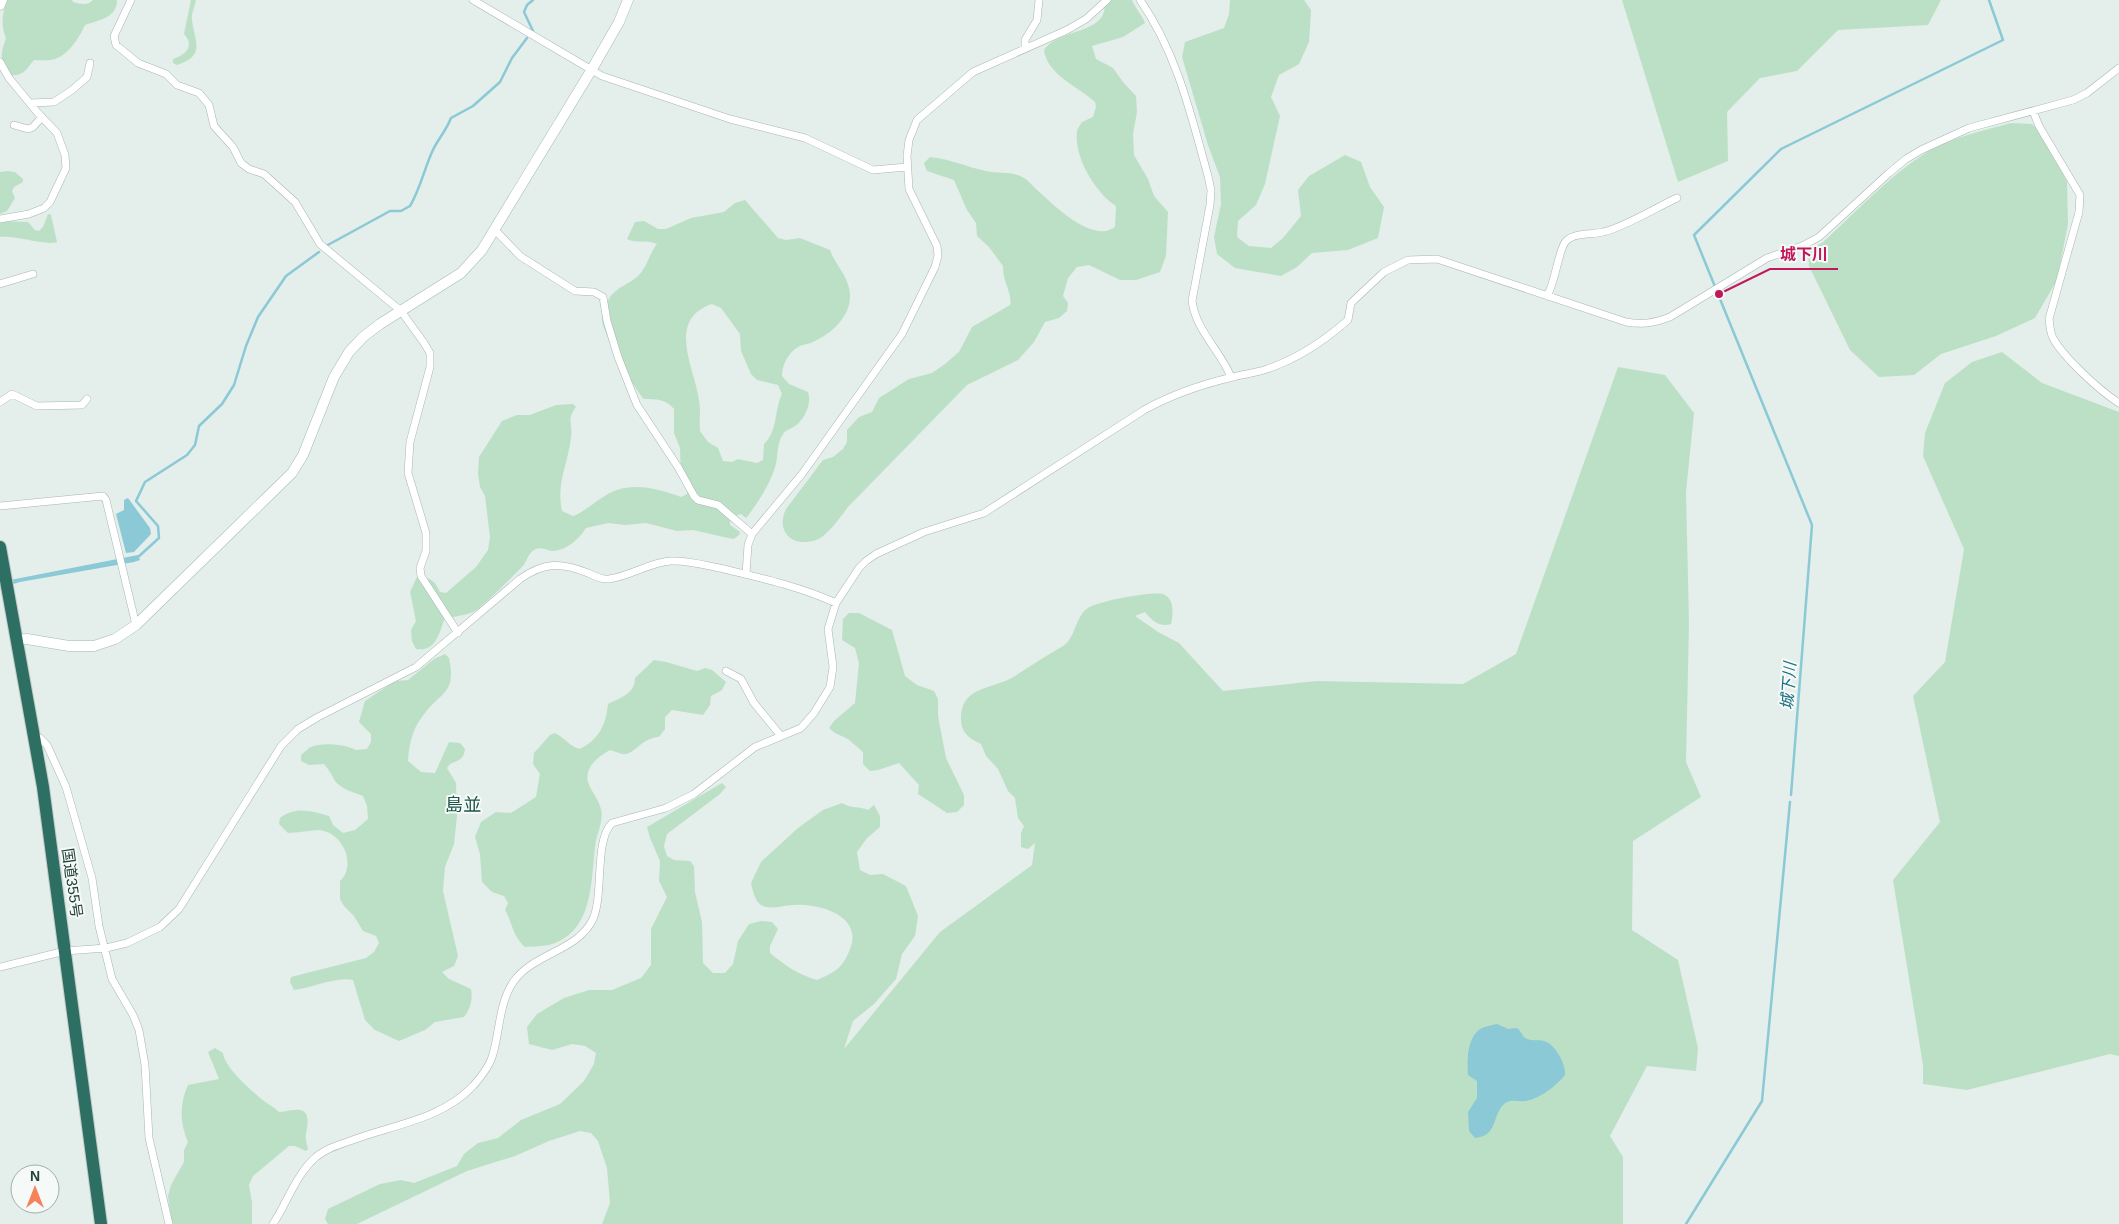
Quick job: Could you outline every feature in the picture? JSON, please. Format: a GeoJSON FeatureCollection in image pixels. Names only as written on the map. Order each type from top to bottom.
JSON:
{"type":"FeatureCollection","features":[{"type":"Feature","properties":{"kind":"highway","name":"国道355号"},"geometry":{"type":"LineString","coordinates":[[0,547],[36,738],[101,1224]]}},
{"type":"Feature","properties":{"kind":"street"},"geometry":{"type":"LineString","coordinates":[[0,5],[2,0]]}},
{"type":"Feature","properties":{"kind":"street"},"geometry":{"type":"LineString","coordinates":[[131,0],[114,36],[116,45],[134,62],[166,74],[182,87],[199,93],[209,105],[214,126],[233,147],[241,163],[264,174],[295,202],[320,244],[401,311],[430,353],[430,367],[410,442],[408,473],[426,533],[426,551],[420,568],[421,576],[458,633]]}},
{"type":"Feature","properties":{"kind":"street"},"geometry":{"type":"LineString","coordinates":[[473,0],[602,76],[730,119],[805,138],[873,170],[907,167]]}},
{"type":"Feature","properties":{"kind":"street"},"geometry":{"type":"LineString","coordinates":[[17,640],[27,639],[76,647],[94,646],[115,639],[136,625],[292,473],[303,455],[334,377],[349,352],[363,337],[461,273],[482,250],[592,69],[619,22],[628,0]]}},
{"type":"Feature","properties":{"kind":"street"},"geometry":{"type":"LineString","coordinates":[[1026,48],[1025,40],[1037,20],[1039,0]]}},
{"type":"Feature","properties":{"kind":"street"},"geometry":{"type":"LineString","coordinates":[[746,574],[748,545],[752,534],[802,474],[902,334],[935,267],[938,256],[937,246],[910,189],[907,167],[910,140],[917,120],[973,72],[1074,26],[1107,0]]}},
{"type":"Feature","properties":{"kind":"street"},"geometry":{"type":"LineString","coordinates":[[1140,0],[1152,17],[1177,69],[1208,176],[1211,190],[1210,205],[1192,300],[1193,309],[1198,325],[1226,362],[1231,377]]}},
{"type":"Feature","properties":{"kind":"street"},"geometry":{"type":"LineString","coordinates":[[0,62],[9,78],[42,117],[54,128],[65,154],[65,174],[50,202],[44,208],[29,214],[0,219]]}},
{"type":"Feature","properties":{"kind":"street"},"geometry":{"type":"LineString","coordinates":[[30,103],[54,102],[87,77],[90,64]]}},
{"type":"Feature","properties":{"kind":"street"},"geometry":{"type":"LineString","coordinates":[[275,1223],[303,1172],[316,1157],[325,1151],[356,1138],[434,1113],[462,1096],[479,1079],[491,1059],[503,1004],[513,982],[528,967],[576,939],[589,926],[596,910],[604,835],[612,823],[666,808],[694,794],[755,747],[801,728],[814,713],[830,687],[834,667],[828,629],[836,604],[859,568],[876,554],[924,532],[984,513],[1165,398],[1231,377],[1267,369],[1304,353],[1332,334],[1348,320],[1351,303],[1384,272],[1408,260],[1437,259],[1626,322],[1638,324],[1656,322],[1670,317],[1768,258],[1802,246],[1819,237],[1889,173],[1921,150],[1969,128],[2073,100],[2087,93],[2119,68]]}},
{"type":"Feature","properties":{"kind":"street"},"geometry":{"type":"LineString","coordinates":[[2033,111],[2039,126],[2080,196],[2079,212],[2049,320],[2052,337],[2061,350],[2106,395],[2119,403]]}},
{"type":"Feature","properties":{"kind":"street"},"geometry":{"type":"LineString","coordinates":[[14,125],[28,130],[42,117]]}},
{"type":"Feature","properties":{"kind":"street"},"geometry":{"type":"LineString","coordinates":[[1547,296],[1553,285],[1563,248],[1567,241],[1575,236],[1604,232],[1677,198]]}},
{"type":"Feature","properties":{"kind":"street"},"geometry":{"type":"LineString","coordinates":[[495,230],[520,256],[575,291],[594,292],[602,296],[607,321],[618,357],[637,405],[678,467],[694,496],[698,500],[718,505],[752,534]]}},
{"type":"Feature","properties":{"kind":"street"},"geometry":{"type":"LineString","coordinates":[[0,284],[33,274]]}},
{"type":"Feature","properties":{"kind":"street"},"geometry":{"type":"LineString","coordinates":[[0,402],[12,394],[37,406],[82,406],[87,400]]}},
{"type":"Feature","properties":{"kind":"street"},"geometry":{"type":"LineString","coordinates":[[0,506],[103,496],[106,500],[136,625]]}},
{"type":"Feature","properties":{"kind":"street"},"geometry":{"type":"LineString","coordinates":[[0,967],[65,951],[106,948],[127,943],[154,931],[173,915],[290,736],[298,729],[340,704],[416,667],[525,576],[538,568],[549,565],[569,566],[608,579],[670,561],[690,562],[746,574],[819,595],[836,604]]}},
{"type":"Feature","properties":{"kind":"street"},"geometry":{"type":"LineString","coordinates":[[726,671],[741,679],[754,703],[782,736]]}},
{"type":"Feature","properties":{"kind":"street"},"geometry":{"type":"LineString","coordinates":[[36,738],[40,738],[46,745],[66,787],[92,878],[99,926],[106,948],[112,979],[137,1023],[141,1039],[148,1104],[149,1138],[168,1224]]}},
{"type":"Feature","properties":{"kind":"green space"},"geometry":{"type":"Polygon","coordinates":[[[6,0],[72,0],[73,2],[84,4],[93,0],[117,0],[111,15],[85,25],[77,40],[60,57],[53,60],[34,60],[21,74],[9,75],[2,57],[6,38],[3,15],[6,0]]]}},
{"type":"Feature","properties":{"kind":"green space"},"geometry":{"type":"Polygon","coordinates":[[[191,0],[196,0],[192,18],[196,41],[195,52],[192,57],[177,65],[173,63],[173,59],[182,55],[189,46],[189,42],[184,34],[191,0]]]}},
{"type":"Feature","properties":{"kind":"green space"},"geometry":{"type":"Polygon","coordinates":[[[1106,0],[1132,0],[1145,23],[1123,37],[1092,46],[1096,59],[1113,68],[1136,96],[1137,112],[1133,134],[1134,155],[1148,179],[1154,196],[1168,212],[1166,256],[1160,272],[1136,280],[1120,280],[1089,265],[1077,267],[1068,278],[1063,296],[1068,303],[1067,311],[1059,318],[1045,322],[1034,342],[1018,360],[967,385],[848,507],[825,535],[808,542],[794,540],[788,536],[783,525],[786,509],[823,460],[833,457],[843,449],[847,442],[847,430],[859,417],[872,412],[879,398],[909,379],[932,373],[945,364],[959,352],[972,327],[1010,305],[1011,301],[1003,266],[989,247],[977,236],[976,223],[967,210],[954,180],[927,171],[924,163],[930,157],[945,159],[986,171],[1020,176],[1062,212],[1084,226],[1105,231],[1115,227],[1116,206],[1094,184],[1083,163],[1077,143],[1078,129],[1082,122],[1093,117],[1096,107],[1095,102],[1051,67],[1046,59],[1044,50],[1058,39],[1094,24],[1104,12],[1106,0]]]}},
{"type":"Feature","properties":{"kind":"green space"},"geometry":{"type":"Polygon","coordinates":[[[1230,0],[1304,0],[1311,10],[1309,42],[1299,64],[1279,75],[1271,97],[1280,116],[1265,184],[1256,205],[1238,221],[1237,237],[1249,246],[1271,248],[1283,238],[1301,216],[1298,190],[1309,176],[1345,155],[1361,162],[1370,187],[1384,207],[1378,238],[1348,250],[1312,253],[1297,267],[1281,276],[1235,268],[1217,254],[1214,237],[1221,204],[1220,177],[1208,145],[1182,57],[1185,42],[1224,28],[1229,14],[1230,0]]]}},
{"type":"Feature","properties":{"kind":"green space"},"geometry":{"type":"Polygon","coordinates":[[[1622,0],[1941,0],[1928,25],[1838,30],[1797,71],[1760,78],[1727,112],[1728,161],[1678,182],[1622,0]]]}},
{"type":"Feature","properties":{"kind":"green space"},"geometry":{"type":"Polygon","coordinates":[[[2011,123],[2032,124],[2044,136],[2067,182],[2068,224],[2057,280],[2035,318],[1996,336],[1941,354],[1914,375],[1879,377],[1850,350],[1809,266],[1808,250],[1822,243],[1886,183],[1927,152],[1957,139],[2011,123]]]}},
{"type":"Feature","properties":{"kind":"green space"},"geometry":{"type":"Polygon","coordinates":[[[0,172],[15,172],[23,179],[23,182],[14,187],[12,191],[15,198],[7,211],[0,214],[0,172]]]}},
{"type":"Feature","properties":{"kind":"green space"},"geometry":{"type":"Polygon","coordinates":[[[745,200],[778,238],[786,240],[800,238],[830,250],[848,283],[850,297],[846,313],[835,327],[821,338],[798,347],[786,360],[782,376],[789,384],[808,392],[807,410],[802,419],[795,426],[785,431],[781,437],[774,471],[755,506],[746,518],[741,514],[734,516],[731,520],[730,525],[740,532],[739,535],[734,539],[693,530],[677,531],[646,523],[625,525],[608,523],[586,528],[567,547],[552,551],[541,548],[534,550],[523,566],[477,610],[444,620],[438,637],[432,645],[428,648],[416,649],[412,641],[411,630],[416,621],[410,592],[417,577],[431,580],[440,592],[446,593],[476,567],[488,550],[490,537],[485,496],[480,487],[478,474],[479,457],[502,421],[517,415],[530,415],[556,405],[573,404],[576,407],[571,419],[570,447],[560,491],[562,511],[573,516],[611,492],[625,488],[649,488],[681,497],[687,494],[687,489],[681,480],[680,448],[674,433],[674,409],[664,401],[644,399],[639,393],[612,347],[603,325],[602,317],[610,297],[640,273],[657,244],[627,239],[635,222],[644,221],[658,229],[666,229],[691,218],[724,212],[735,203],[745,200]],[[712,304],[698,311],[690,321],[686,332],[686,345],[700,404],[700,431],[708,442],[718,448],[723,461],[732,462],[738,459],[757,463],[763,460],[764,444],[772,433],[782,394],[778,385],[757,380],[751,374],[741,351],[740,334],[721,308],[712,304]]]}},
{"type":"Feature","properties":{"kind":"green space"},"geometry":{"type":"Polygon","coordinates":[[[48,214],[51,215],[57,242],[45,243],[0,237],[0,221],[28,222],[35,230],[39,231],[43,227],[48,214]]]}},
{"type":"Feature","properties":{"kind":"green space"},"geometry":{"type":"Polygon","coordinates":[[[2002,352],[2042,383],[2119,412],[2119,1056],[2110,1054],[1967,1090],[1923,1084],[1923,1065],[1893,880],[1940,822],[1913,696],[1945,662],[1964,549],[1923,456],[1925,433],[1945,383],[1972,362],[2002,352]]]}},
{"type":"Feature","properties":{"kind":"green space"},"geometry":{"type":"Polygon","coordinates":[[[1618,367],[1665,375],[1694,413],[1686,492],[1689,623],[1686,762],[1701,797],[1633,841],[1632,930],[1678,960],[1698,1048],[1696,1071],[1647,1066],[1610,1136],[1623,1157],[1623,1224],[602,1224],[610,1203],[607,1168],[598,1141],[591,1133],[580,1131],[549,1141],[515,1156],[467,1171],[357,1224],[328,1224],[325,1219],[328,1209],[380,1184],[401,1180],[414,1183],[457,1166],[464,1154],[478,1143],[498,1138],[521,1120],[560,1104],[584,1081],[594,1064],[596,1053],[585,1046],[572,1044],[552,1050],[529,1044],[527,1027],[537,1014],[564,998],[589,990],[612,990],[641,978],[651,965],[651,929],[667,897],[659,881],[660,861],[647,827],[722,783],[726,787],[720,794],[667,834],[664,846],[667,856],[674,860],[690,861],[694,866],[695,892],[702,922],[703,963],[713,973],[725,973],[733,964],[738,941],[749,924],[761,921],[772,922],[778,929],[770,946],[770,953],[792,969],[817,980],[839,968],[851,946],[852,935],[850,926],[844,919],[835,913],[814,906],[793,905],[771,908],[763,906],[756,900],[751,883],[761,862],[798,828],[823,810],[842,803],[868,810],[874,805],[880,816],[880,827],[867,838],[857,852],[860,870],[870,875],[883,874],[906,886],[918,916],[915,936],[902,954],[896,979],[874,1004],[853,1021],[844,1049],[940,932],[1032,865],[1035,843],[1028,849],[1021,847],[1021,833],[1024,826],[1018,818],[1015,798],[1008,791],[998,769],[986,756],[981,744],[964,732],[961,725],[962,709],[966,700],[972,694],[1015,676],[1063,646],[1071,638],[1080,616],[1088,608],[1102,602],[1137,595],[1157,593],[1167,596],[1172,607],[1171,624],[1160,624],[1145,612],[1135,616],[1158,632],[1179,643],[1223,691],[1316,681],[1463,684],[1516,654],[1618,367]]]}},
{"type":"Feature","properties":{"kind":"green space"},"geometry":{"type":"Polygon","coordinates":[[[849,613],[859,613],[892,630],[905,676],[917,685],[934,691],[938,699],[938,716],[946,758],[964,795],[964,805],[957,812],[947,813],[918,794],[919,785],[899,763],[870,771],[863,764],[863,752],[848,739],[829,728],[834,721],[855,703],[859,663],[855,648],[842,640],[843,619],[849,613]]]}},
{"type":"Feature","properties":{"kind":"green space"},"geometry":{"type":"Polygon","coordinates":[[[445,654],[449,658],[451,670],[449,686],[422,717],[413,732],[408,761],[421,772],[435,773],[449,742],[460,743],[465,749],[462,757],[447,768],[456,783],[457,816],[454,844],[445,867],[443,891],[458,956],[454,966],[442,972],[449,979],[471,989],[472,993],[469,1008],[464,1017],[435,1022],[425,1030],[399,1041],[375,1030],[365,1020],[353,980],[332,981],[294,990],[290,982],[291,977],[366,958],[374,952],[379,943],[376,936],[363,931],[340,899],[340,881],[347,867],[345,850],[341,843],[327,832],[319,830],[288,833],[279,824],[280,818],[286,814],[310,811],[329,816],[333,825],[343,833],[355,830],[368,819],[367,806],[363,796],[338,784],[324,764],[309,765],[301,761],[301,755],[316,745],[327,744],[340,745],[356,750],[367,749],[371,742],[371,734],[359,722],[365,701],[395,681],[408,680],[434,659],[445,654]]]}},
{"type":"Feature","properties":{"kind":"green space"},"geometry":{"type":"Polygon","coordinates":[[[654,660],[697,671],[705,668],[712,670],[726,682],[722,690],[711,696],[710,705],[703,715],[672,710],[665,717],[665,729],[659,737],[647,740],[627,754],[610,750],[593,763],[587,777],[602,814],[596,842],[590,890],[583,917],[565,938],[549,945],[525,947],[515,933],[505,910],[508,903],[504,896],[492,892],[482,882],[480,854],[475,837],[481,822],[496,812],[511,813],[536,797],[540,774],[533,764],[534,753],[550,735],[555,733],[576,748],[580,749],[587,745],[600,731],[608,704],[630,692],[635,678],[654,660]]]}},
{"type":"Feature","properties":{"kind":"green space"},"geometry":{"type":"Polygon","coordinates":[[[215,1048],[223,1053],[232,1071],[244,1083],[279,1112],[304,1111],[307,1117],[306,1137],[308,1149],[306,1151],[295,1146],[289,1146],[253,1176],[249,1185],[252,1202],[252,1224],[172,1224],[168,1196],[171,1185],[184,1162],[184,1150],[188,1142],[182,1121],[183,1099],[188,1085],[219,1079],[208,1052],[215,1048]]]}},
{"type":"Feature","properties":{"kind":"water"},"geometry":{"type":"Polygon","coordinates":[[[128,498],[150,528],[151,534],[134,552],[126,553],[116,514],[124,510],[124,500],[128,498]]]}},
{"type":"Feature","properties":{"kind":"water"},"geometry":{"type":"Polygon","coordinates":[[[138,555],[140,560],[134,562],[20,582],[0,588],[0,582],[138,555]]]}},
{"type":"Feature","properties":{"kind":"water"},"geometry":{"type":"Polygon","coordinates":[[[1497,1024],[1508,1029],[1516,1028],[1524,1037],[1542,1040],[1552,1046],[1564,1065],[1565,1075],[1553,1087],[1537,1097],[1526,1101],[1507,1102],[1502,1106],[1488,1133],[1475,1138],[1469,1131],[1468,1112],[1477,1098],[1477,1081],[1468,1075],[1469,1049],[1477,1032],[1482,1028],[1497,1024]]]}},
{"type":"Feature","properties":{"kind":"waterway"},"geometry":{"type":"LineString","coordinates":[[533,0],[527,5],[524,12],[533,31]]}},
{"type":"Feature","properties":{"kind":"waterway","name":"城下川"},"geometry":{"type":"LineString","coordinates":[[1791,795],[1812,525],[1694,235],[1781,149],[2003,40],[1989,0]]}},
{"type":"Feature","properties":{"kind":"waterway"},"geometry":{"type":"LineString","coordinates":[[326,246],[390,211],[401,211],[410,206],[417,193],[432,152],[451,118],[473,106],[500,82],[512,58],[527,38]]}},
{"type":"Feature","properties":{"kind":"waterway"},"geometry":{"type":"LineString","coordinates":[[137,558],[159,538],[158,526],[136,501],[145,482],[187,455],[195,445],[199,426],[222,404],[234,385],[246,346],[258,317],[286,276],[319,252]]}},
{"type":"Feature","properties":{"kind":"waterway","name":"城下川"},"geometry":{"type":"LineString","coordinates":[[1686,1224],[1762,1101],[1790,802]]}},
{"type":"Feature","properties":{"kind":"place","name":"城下川"},"geometry":{"type":"Point","coordinates":[1719,294]}},
{"type":"Feature","properties":{"kind":"district","name":"島並"},"geometry":{"type":"Point","coordinates":[463,805]}}]}
